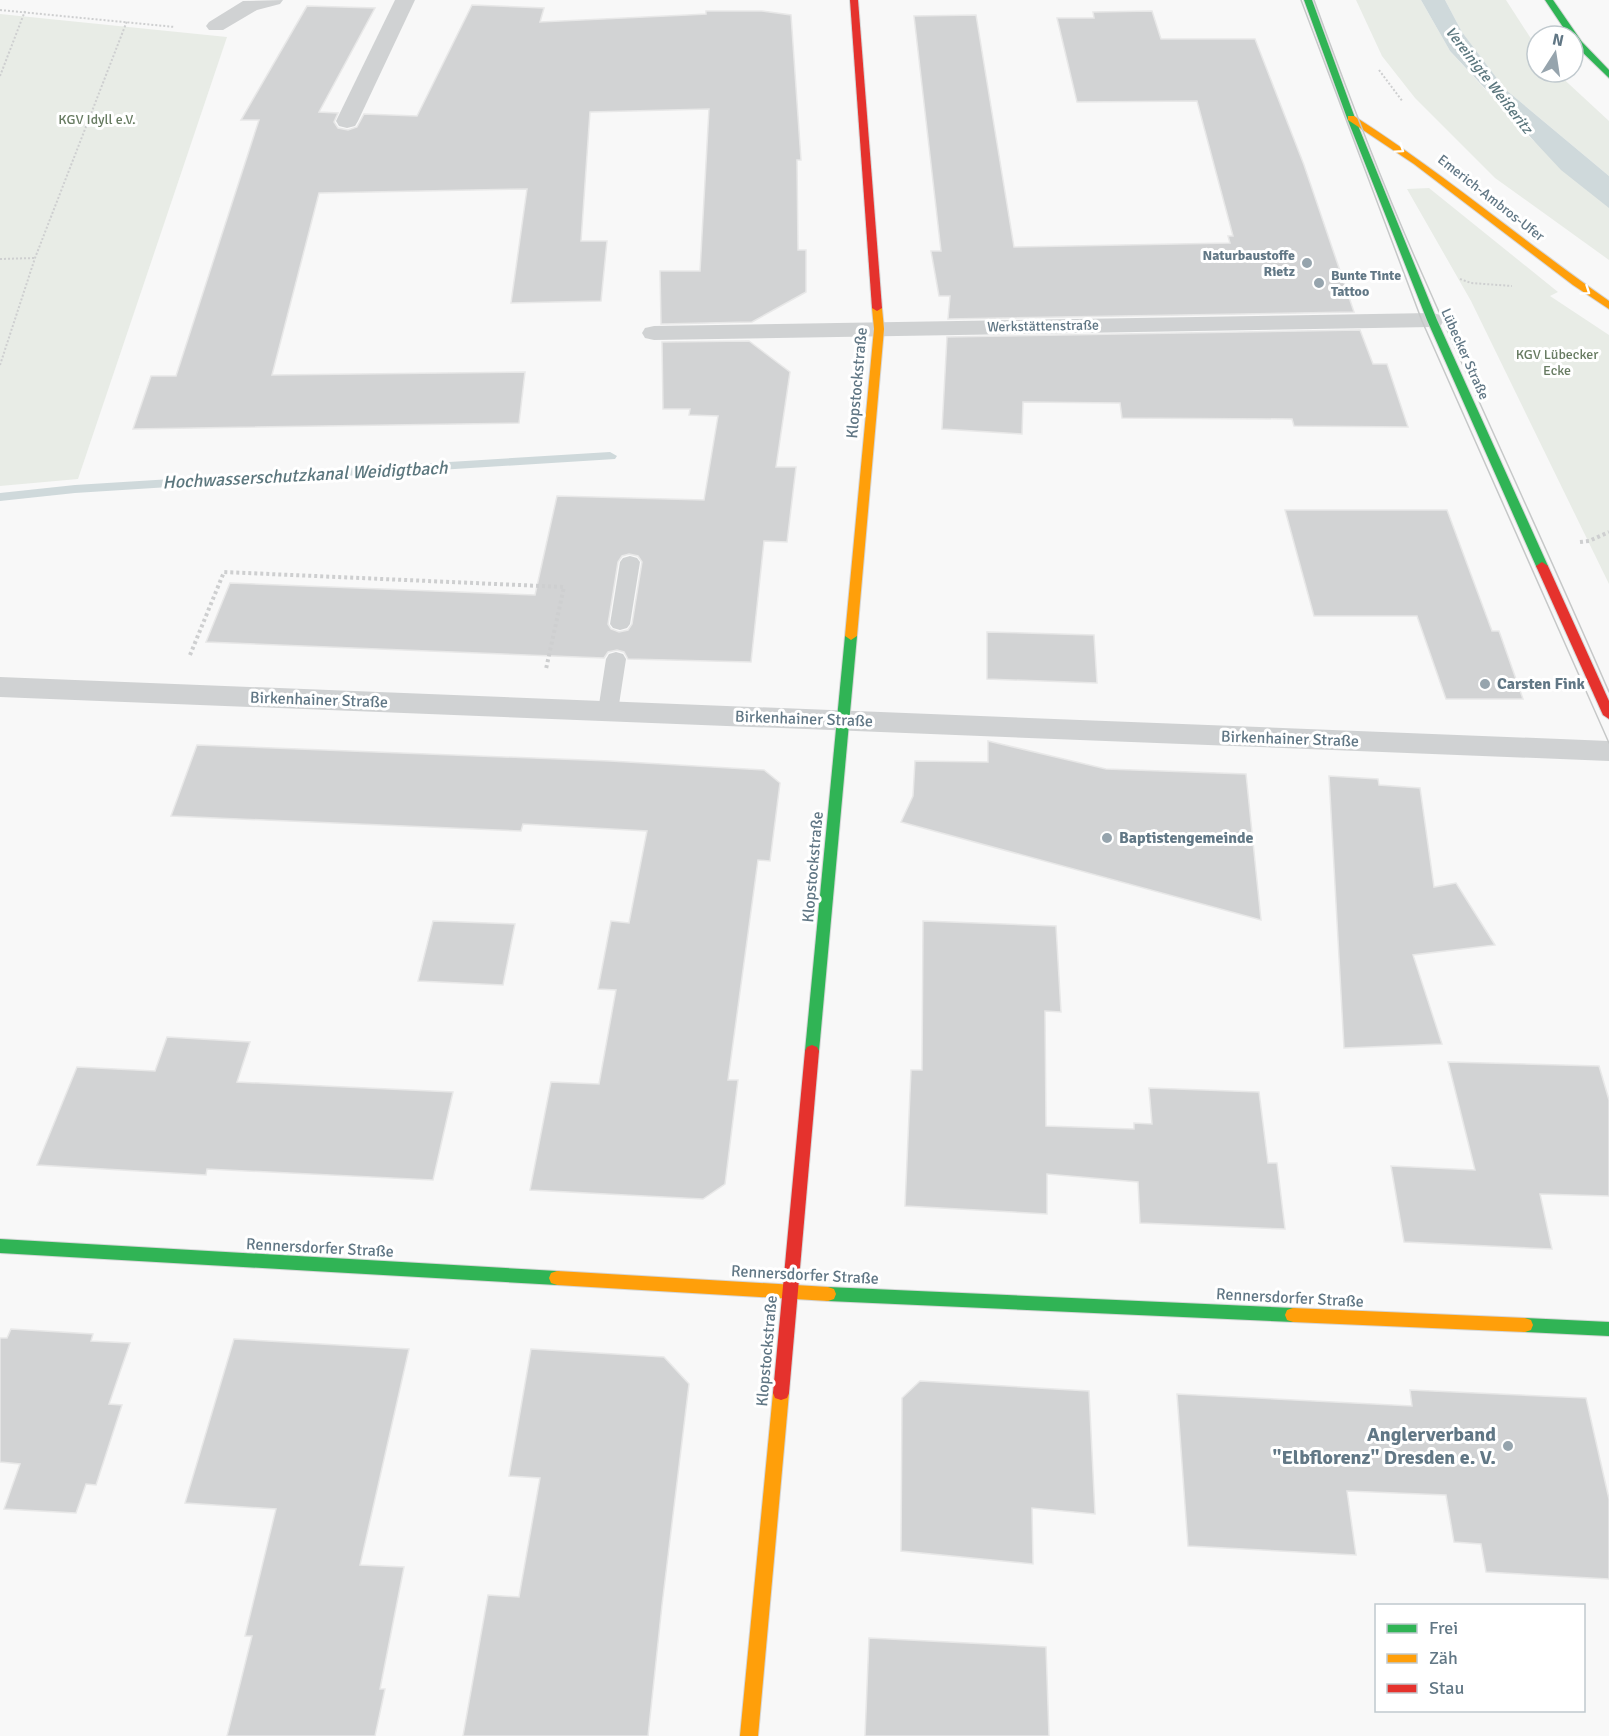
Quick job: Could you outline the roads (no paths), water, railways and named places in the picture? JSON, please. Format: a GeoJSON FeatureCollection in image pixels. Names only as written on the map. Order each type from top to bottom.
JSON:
{"type":"FeatureCollection","features":[{"type":"Feature","properties":{"kind":"street"},"geometry":{"type":"LineString","coordinates":[[216,26],[250,5],[273,0]]}},
{"type":"Feature","properties":{"kind":"street"},"geometry":{"type":"LineString","coordinates":[[347,121],[405,0]]}},
{"type":"Feature","properties":{"kind":"street","name":"Klopstockstraße"},"geometry":{"type":"LineString","coordinates":[[749,1736],[879,329],[854,0]]}},
{"type":"Feature","properties":{"kind":"street","name":"Lübecker Straße"},"geometry":{"type":"LineString","coordinates":[[1308,0],[1351,118],[1432,320],[1609,715]]}},
{"type":"Feature","properties":{"kind":"street"},"geometry":{"type":"LineString","coordinates":[[1549,0],[1579,44],[1609,75]]}},
{"type":"Feature","properties":{"kind":"street","name":"Emerich-Ambros-Ufer"},"geometry":{"type":"LineString","coordinates":[[1351,118],[1401,149],[1564,275],[1609,306]]}},
{"type":"Feature","properties":{"kind":"street","name":"Werkstättenstraße"},"geometry":{"type":"LineString","coordinates":[[654,333],[1432,320]]}},
{"type":"Feature","properties":{"kind":"street","name":"Birkenhainer Straße"},"geometry":{"type":"LineString","coordinates":[[0,687],[1609,751]]}},
{"type":"Feature","properties":{"kind":"street","name":"Rennersdorfer Straße"},"geometry":{"type":"LineString","coordinates":[[0,1246],[789,1292],[1609,1329]]}},
{"type":"Feature","properties":{"kind":"lane"},"geometry":{"type":"LineString","coordinates":[[620,624],[630,562]]}},
{"type":"Feature","properties":{"kind":"lane"},"geometry":{"type":"LineString","coordinates":[[608,711],[616,658]]}},
{"type":"Feature","properties":{"kind":"water","name":"Vereinigte Weißeritz"},"geometry":{"type":"Polygon","coordinates":[[[1421,0],[1445,0],[1462,32],[1505,89],[1609,176],[1609,208],[1561,170],[1450,51],[1421,0]]]}},
{"type":"Feature","properties":{"kind":"waterway","name":"Hochwasserschutzkanal Weidigtbach"},"geometry":{"type":"LineString","coordinates":[[0,497],[75,489],[610,456]]}},
{"type":"Feature","properties":{"kind":"tram line"},"geometry":{"type":"LineString","coordinates":[[1301,0],[1422,321],[1609,743]]}},
{"type":"Feature","properties":{"kind":"tram line"},"geometry":{"type":"LineString","coordinates":[[1314,0],[1394,209],[1609,692]]}},
{"type":"Feature","properties":{"kind":"place","name":"Naturbaustoffe Rietz"},"geometry":{"type":"Point","coordinates":[1307,263]}},
{"type":"Feature","properties":{"kind":"place","name":"Bunte Tinte Tattoo"},"geometry":{"type":"Point","coordinates":[1319,283]}},
{"type":"Feature","properties":{"kind":"place","name":"Carsten Fink"},"geometry":{"type":"Point","coordinates":[1485,684]}},
{"type":"Feature","properties":{"kind":"place","name":"Baptistengemeinde"},"geometry":{"type":"Point","coordinates":[1107,838]}},
{"type":"Feature","properties":{"kind":"place","name":"Anglerverband \"Elbflorenz\" Dresden e. V."},"geometry":{"type":"Point","coordinates":[1508,1446]}},
{"type":"Feature","properties":{"kind":"park label","name":"KGV Idyll e.V."},"geometry":{"type":"Point","coordinates":[97,119]}},
{"type":"Feature","properties":{"kind":"park label","name":"KGV Lübecker Ecke"},"geometry":{"type":"Point","coordinates":[1557,362]}}]}
